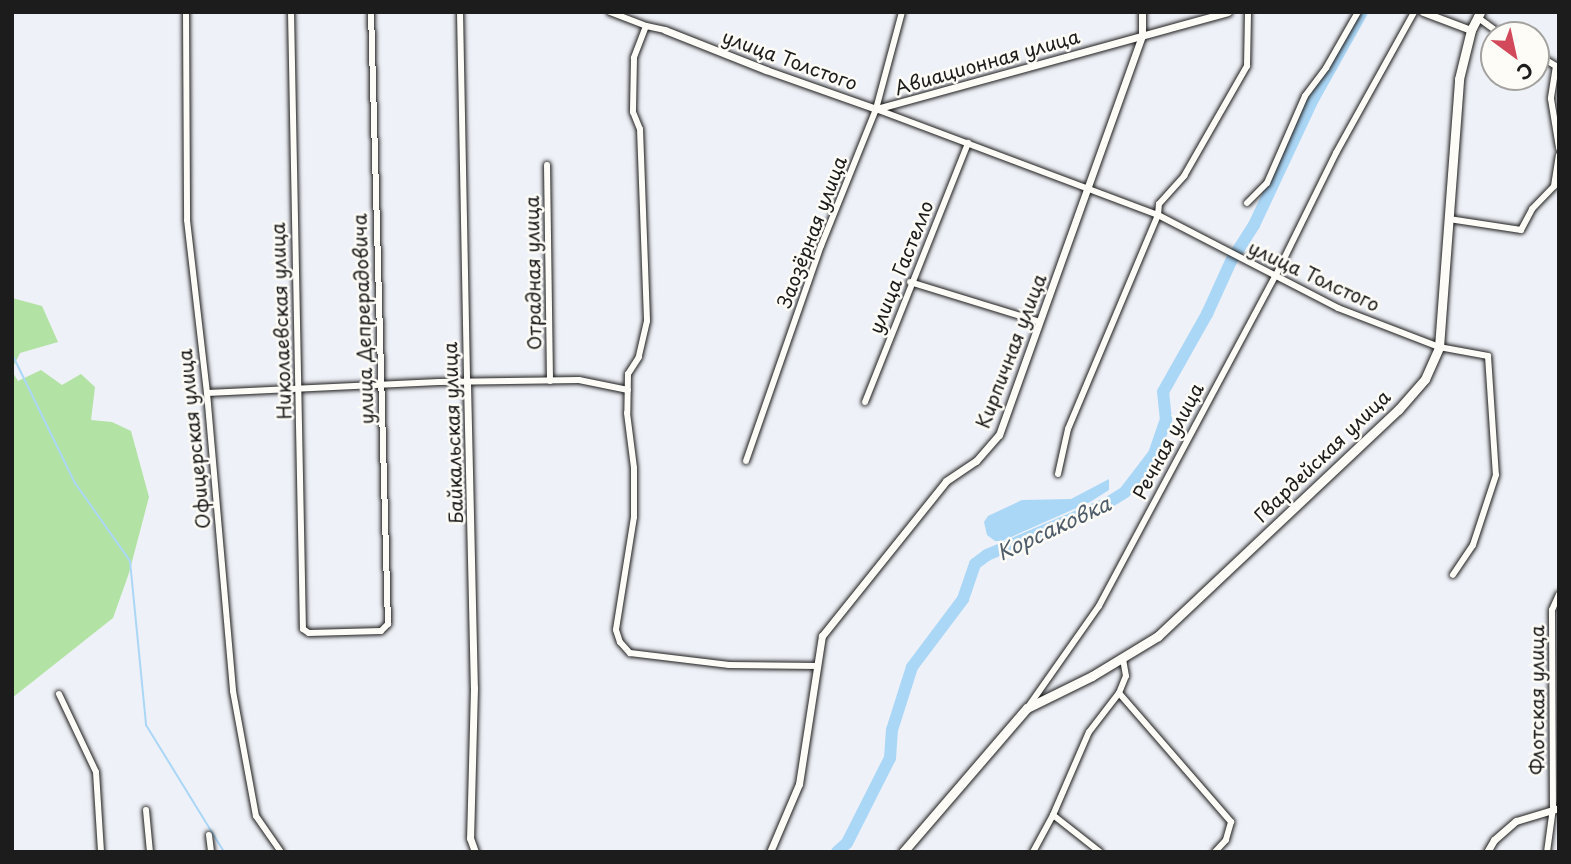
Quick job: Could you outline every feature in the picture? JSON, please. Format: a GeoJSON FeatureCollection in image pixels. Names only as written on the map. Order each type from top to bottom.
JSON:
{"type":"FeatureCollection","features":[{"type":"Feature","properties":{"kind":"main road","name":"Гвардейская улица"},"geometry":{"type":"LineString","coordinates":[[1027,708],[1123,659],[1158,636],[1398,410],[1425,379],[1439,347],[1458,79],[1471,30],[1479,15]]}},
{"type":"Feature","properties":{"kind":"main road","name":"Речная улица"},"geometry":{"type":"LineString","coordinates":[[903,852],[1027,708]]}},
{"type":"Feature","properties":{"kind":"street","name":"Офицерская улица"},"geometry":{"type":"LineString","coordinates":[[186,12],[186,206],[207,393],[233,691],[257,816],[282,852]]}},
{"type":"Feature","properties":{"kind":"street","name":"Николаевская улица"},"geometry":{"type":"LineString","coordinates":[[291,12],[303,629]]}},
{"type":"Feature","properties":{"kind":"street","name":"улица Депрерадовича"},"geometry":{"type":"LineString","coordinates":[[303,629],[309,633],[381,631],[388,624],[370,12]]}},
{"type":"Feature","properties":{"kind":"street","name":"Байкальская улица"},"geometry":{"type":"LineString","coordinates":[[460,12],[474,688],[470,838],[475,852]]}},
{"type":"Feature","properties":{"kind":"street","name":"улица Толстого"},"geometry":{"type":"LineString","coordinates":[[610,12],[646,26],[665,30],[1158,215],[1338,308],[1439,347],[1488,360],[1496,475],[1473,545],[1453,575]]}},
{"type":"Feature","properties":{"kind":"street","name":"Заозёрная улица"},"geometry":{"type":"LineString","coordinates":[[746,461],[821,246],[876,109],[902,12]]}},
{"type":"Feature","properties":{"kind":"street","name":"Кирпичная улица"},"geometry":{"type":"LineString","coordinates":[[770,852],[799,784],[822,636],[946,481],[976,461],[999,435],[1142,36],[1142,12]]}},
{"type":"Feature","properties":{"kind":"street","name":"Авиационная улица"},"geometry":{"type":"LineString","coordinates":[[876,109],[1228,12]]}},
{"type":"Feature","properties":{"kind":"street"},"geometry":{"type":"LineString","coordinates":[[1058,474],[1068,429],[1158,215],[1159,204],[1184,176],[1247,66],[1248,12]]}},
{"type":"Feature","properties":{"kind":"street"},"geometry":{"type":"LineString","coordinates":[[1247,203],[1267,183],[1305,96],[1326,68],[1358,12]]}},
{"type":"Feature","properties":{"kind":"street","name":"Речная улица"},"geometry":{"type":"LineString","coordinates":[[1027,708],[1099,606],[1276,275],[1336,153],[1413,12]]}},
{"type":"Feature","properties":{"kind":"street"},"geometry":{"type":"LineString","coordinates":[[1423,12],[1471,30]]}},
{"type":"Feature","properties":{"kind":"street"},"geometry":{"type":"LineString","coordinates":[[646,26],[634,58],[633,112],[640,129],[647,321],[639,357],[628,374],[634,517],[616,630],[620,642],[630,653],[729,665],[818,666]]}},
{"type":"Feature","properties":{"kind":"street"},"geometry":{"type":"LineString","coordinates":[[1550,60],[1556,66],[1551,99],[1559,148]]}},
{"type":"Feature","properties":{"kind":"street","name":"улица Гастелло"},"geometry":{"type":"LineString","coordinates":[[865,402],[910,282],[968,143]]}},
{"type":"Feature","properties":{"kind":"street"},"geometry":{"type":"LineString","coordinates":[[1449,219],[1521,230],[1532,209],[1554,186],[1559,155]]}},
{"type":"Feature","properties":{"kind":"street","name":"Отрадная улица"},"geometry":{"type":"LineString","coordinates":[[547,165],[550,381]]}},
{"type":"Feature","properties":{"kind":"street"},"geometry":{"type":"LineString","coordinates":[[910,282],[1040,322]]}},
{"type":"Feature","properties":{"kind":"street"},"geometry":{"type":"LineString","coordinates":[[207,393],[579,380],[628,390]]}},
{"type":"Feature","properties":{"kind":"street","name":"Флотская улица"},"geometry":{"type":"LineString","coordinates":[[1547,852],[1556,808],[1552,610],[1559,594]]}},
{"type":"Feature","properties":{"kind":"street"},"geometry":{"type":"LineString","coordinates":[[1033,852],[1053,815],[1089,732],[1119,693],[1126,676],[1123,659]]}},
{"type":"Feature","properties":{"kind":"street"},"geometry":{"type":"LineString","coordinates":[[1119,693],[1231,822],[1227,840],[1215,852]]}},
{"type":"Feature","properties":{"kind":"street"},"geometry":{"type":"LineString","coordinates":[[59,694],[96,772],[101,852]]}},
{"type":"Feature","properties":{"kind":"street"},"geometry":{"type":"LineString","coordinates":[[1487,852],[1494,840],[1516,821],[1556,808]]}},
{"type":"Feature","properties":{"kind":"street"},"geometry":{"type":"LineString","coordinates":[[146,810],[150,852]]}},
{"type":"Feature","properties":{"kind":"street"},"geometry":{"type":"LineString","coordinates":[[1053,815],[1100,852]]}},
{"type":"Feature","properties":{"kind":"street"},"geometry":{"type":"LineString","coordinates":[[209,835],[211,852]]}},
{"type":"Feature","properties":{"kind":"green space"},"geometry":{"type":"Polygon","coordinates":[[[12,298],[42,306],[58,342],[20,353],[12,369],[12,298]]]}},
{"type":"Feature","properties":{"kind":"green space"},"geometry":{"type":"Polygon","coordinates":[[[41,370],[62,385],[81,374],[95,387],[91,420],[112,422],[131,431],[149,497],[129,573],[113,618],[12,698],[12,371],[18,381],[41,370]]]}},
{"type":"Feature","properties":{"kind":"water"},"geometry":{"type":"Polygon","coordinates":[[[1109,479],[1109,490],[1090,502],[1002,541],[995,541],[987,535],[984,522],[988,516],[1022,500],[1071,499],[1109,479]]]}},
{"type":"Feature","properties":{"kind":"waterway","name":"Корсаковка"},"geometry":{"type":"LineString","coordinates":[[837,852],[847,843],[890,758],[892,730],[912,667],[963,599],[975,564],[987,555],[1106,504],[1125,492],[1154,454],[1166,420],[1163,392],[1207,314],[1231,261],[1254,225],[1312,101],[1362,12]]}},
{"type":"Feature","properties":{"kind":"waterway"},"geometry":{"type":"LineString","coordinates":[[12,354],[75,483],[130,561],[146,725],[224,852]]}}]}
